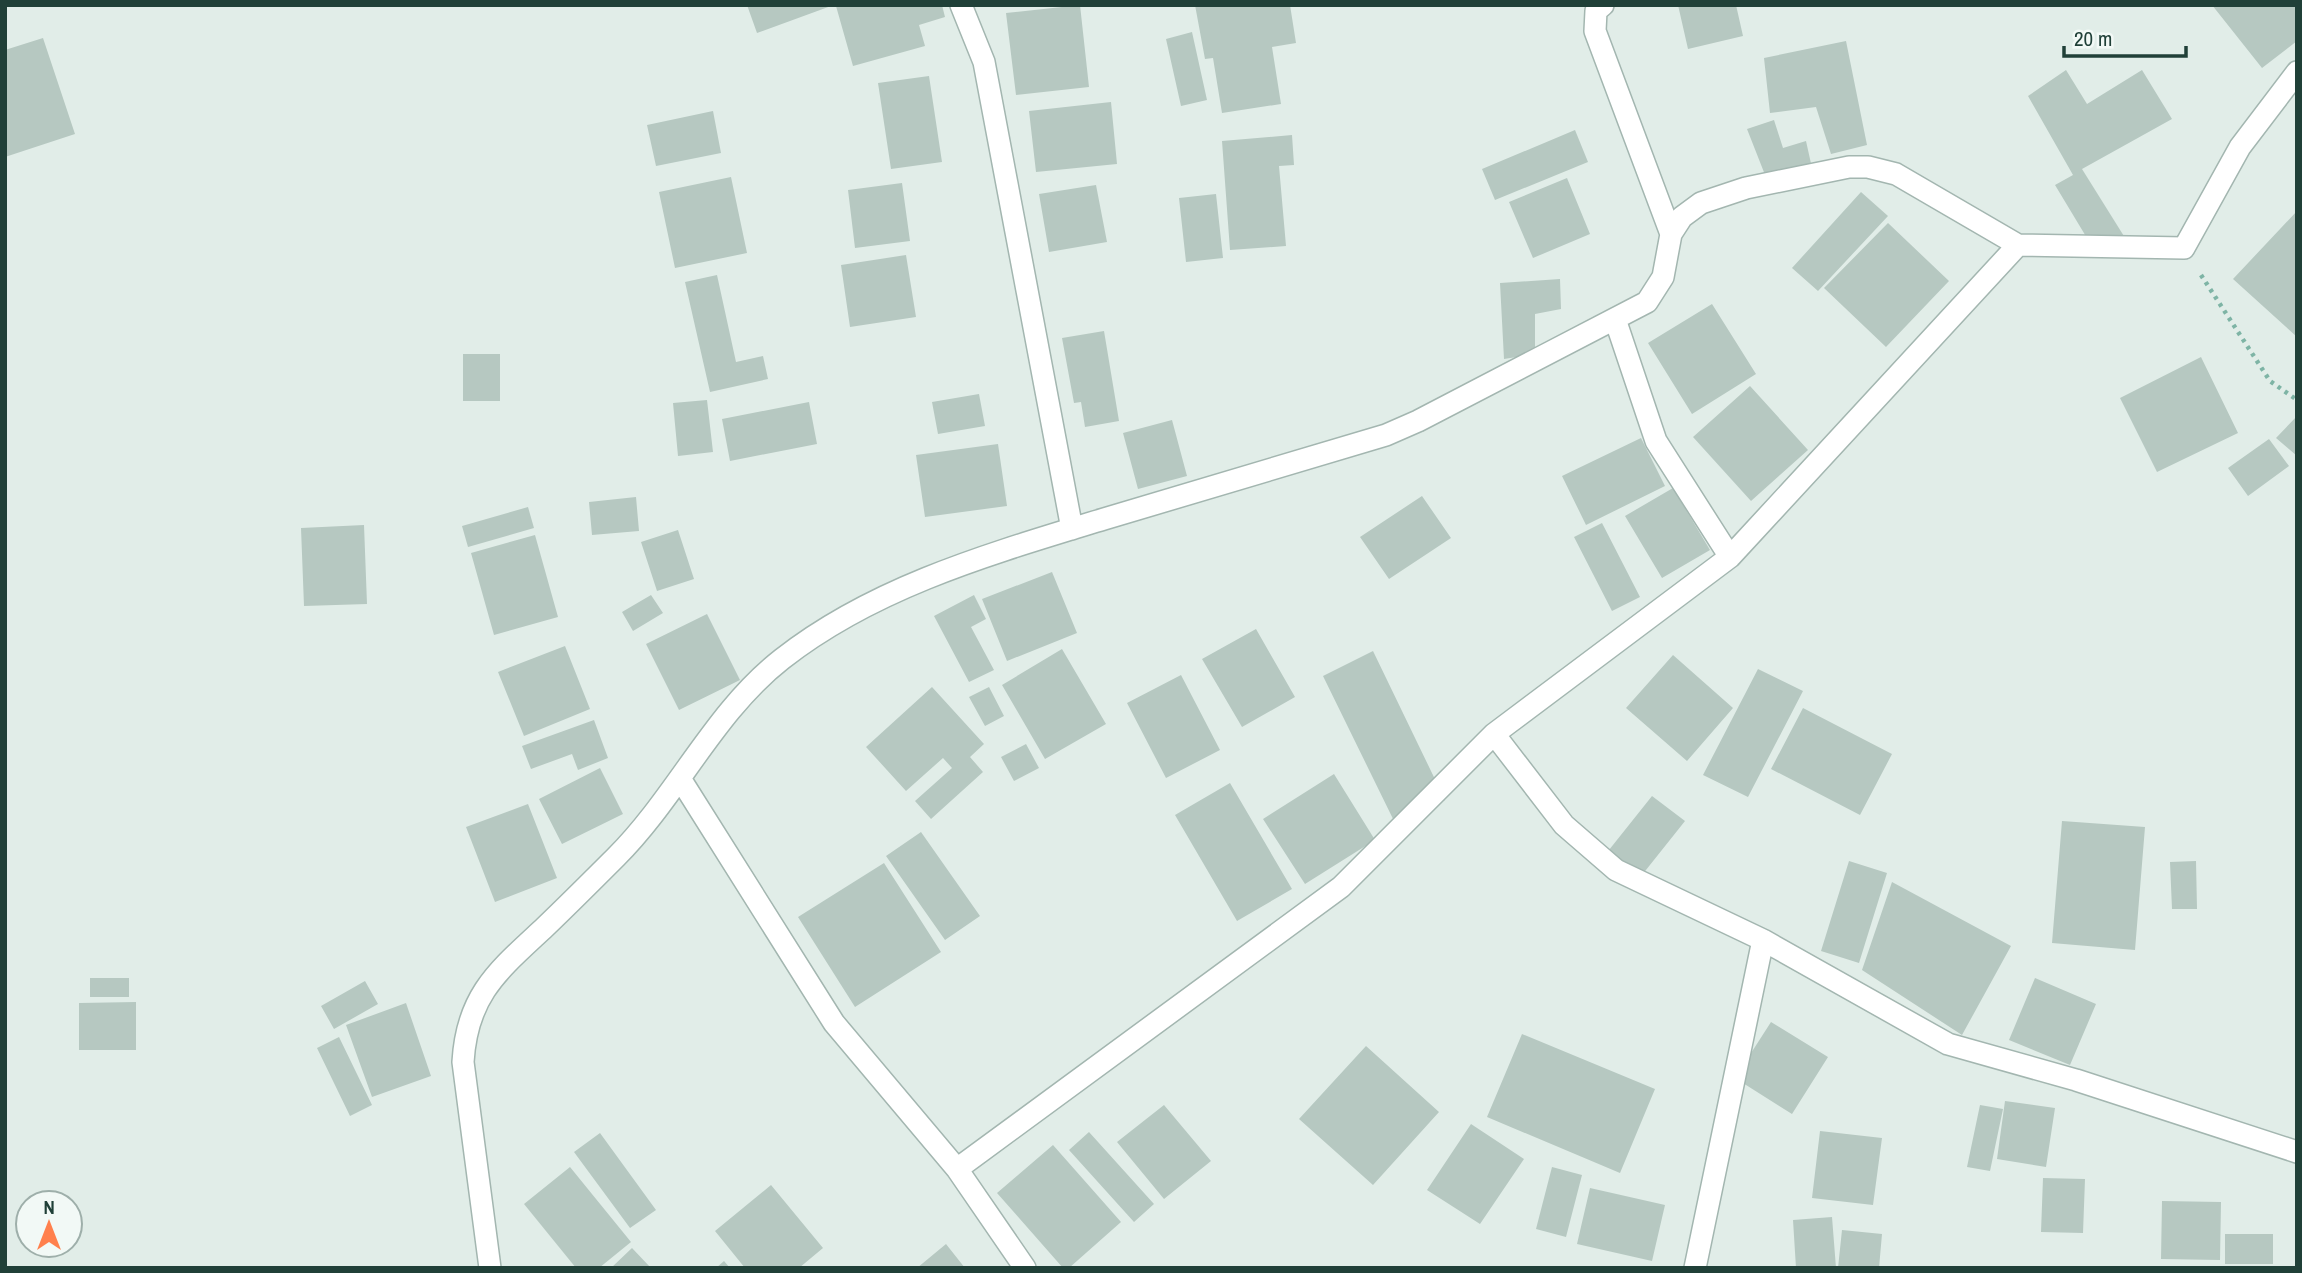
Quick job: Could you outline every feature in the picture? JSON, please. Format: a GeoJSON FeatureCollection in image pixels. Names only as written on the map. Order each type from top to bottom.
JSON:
{"type":"FeatureCollection","features":[{"type":"Feature","properties":{"kind":"street"},"geometry":{"type":"LineString","coordinates":[[961,5],[984,62],[1073,529]]}},
{"type":"Feature","properties":{"kind":"street"},"geometry":{"type":"LineString","coordinates":[[1603,5],[1597,11],[1595,31],[1671,234]]}},
{"type":"Feature","properties":{"kind":"street"},"geometry":{"type":"LineString","coordinates":[[490,1268],[463,1062],[465,1033],[480,996],[506,962],[620,853],[681,780],[724,719],[781,659],[851,614],[975,558],[1385,435],[1647,302],[1663,277],[1671,234],[1682,217],[1713,199],[1746,188],[1849,167],[1868,167],[1896,174],[2018,245],[2184,248],[2240,147],[2297,72]]}},
{"type":"Feature","properties":{"kind":"street"},"geometry":{"type":"LineString","coordinates":[[957,1169],[1341,887],[1494,733],[1730,557],[2018,245]]}},
{"type":"Feature","properties":{"kind":"street"},"geometry":{"type":"LineString","coordinates":[[1615,319],[1656,441],[1730,557]]}},
{"type":"Feature","properties":{"kind":"street"},"geometry":{"type":"LineString","coordinates":[[1494,733],[1564,825],[1616,870],[1763,940],[1948,1044],[2076,1080],[2297,1152]]}},
{"type":"Feature","properties":{"kind":"street"},"geometry":{"type":"LineString","coordinates":[[681,780],[834,1023],[957,1169],[1025,1268]]}},
{"type":"Feature","properties":{"kind":"street"},"geometry":{"type":"LineString","coordinates":[[1695,1268],[1763,940]]}},
{"type":"Feature","properties":{"kind":"path"},"geometry":{"type":"LineString","coordinates":[[2184,248],[2270,381],[2297,400]]}},
{"type":"Feature","properties":{"kind":"building"},"geometry":{"type":"Polygon","coordinates":[[[747,5],[831,5],[831,6],[757,33],[747,5]]]}},
{"type":"Feature","properties":{"kind":"building"},"geometry":{"type":"Polygon","coordinates":[[[942,5],[945,17],[919,25],[925,46],[853,66],[836,6],[942,5]]]}},
{"type":"Feature","properties":{"kind":"building"},"geometry":{"type":"Polygon","coordinates":[[[1080,5],[1089,87],[1016,95],[1006,13],[1080,5]]]}},
{"type":"Feature","properties":{"kind":"building"},"geometry":{"type":"Polygon","coordinates":[[[1195,5],[1290,5],[1296,43],[1272,47],[1281,104],[1222,113],[1213,58],[1205,59],[1195,5]]]}},
{"type":"Feature","properties":{"kind":"building"},"geometry":{"type":"Polygon","coordinates":[[[1678,5],[1736,5],[1743,36],[1688,49],[1678,5]]]}},
{"type":"Feature","properties":{"kind":"building"},"geometry":{"type":"Polygon","coordinates":[[[2212,5],[2297,5],[2297,41],[2262,68],[2212,5]]]}},
{"type":"Feature","properties":{"kind":"building"},"geometry":{"type":"Polygon","coordinates":[[[1192,32],[1207,100],[1181,106],[1166,39],[1192,32]]]}},
{"type":"Feature","properties":{"kind":"building"},"geometry":{"type":"Polygon","coordinates":[[[43,38],[75,134],[5,157],[5,50],[43,38]]]}},
{"type":"Feature","properties":{"kind":"building"},"geometry":{"type":"Polygon","coordinates":[[[1846,41],[1867,145],[1831,154],[1816,107],[1770,113],[1764,58],[1846,41]]]}},
{"type":"Feature","properties":{"kind":"building"},"geometry":{"type":"Polygon","coordinates":[[[2066,70],[2087,104],[2142,70],[2172,119],[2082,169],[2127,241],[2099,258],[2055,185],[2073,175],[2028,96],[2066,70]]]}},
{"type":"Feature","properties":{"kind":"building"},"geometry":{"type":"Polygon","coordinates":[[[929,76],[942,162],[891,169],[878,83],[929,76]]]}},
{"type":"Feature","properties":{"kind":"building"},"geometry":{"type":"Polygon","coordinates":[[[1111,102],[1117,164],[1036,172],[1029,111],[1111,102]]]}},
{"type":"Feature","properties":{"kind":"building"},"geometry":{"type":"Polygon","coordinates":[[[713,111],[721,153],[656,166],[647,125],[713,111]]]}},
{"type":"Feature","properties":{"kind":"building"},"geometry":{"type":"Polygon","coordinates":[[[1774,120],[1783,148],[1806,141],[1812,168],[1769,185],[1747,129],[1774,120]]]}},
{"type":"Feature","properties":{"kind":"building"},"geometry":{"type":"Polygon","coordinates":[[[1575,130],[1588,162],[1495,200],[1482,169],[1575,130]]]}},
{"type":"Feature","properties":{"kind":"building"},"geometry":{"type":"Polygon","coordinates":[[[1292,135],[1294,165],[1279,166],[1286,246],[1230,250],[1222,141],[1292,135]]]}},
{"type":"Feature","properties":{"kind":"building"},"geometry":{"type":"Polygon","coordinates":[[[731,177],[747,253],[675,268],[659,192],[731,177]]]}},
{"type":"Feature","properties":{"kind":"building"},"geometry":{"type":"Polygon","coordinates":[[[1567,178],[1590,234],[1533,258],[1509,202],[1567,178]]]}},
{"type":"Feature","properties":{"kind":"building"},"geometry":{"type":"Polygon","coordinates":[[[902,183],[910,241],[855,248],[848,190],[902,183]]]}},
{"type":"Feature","properties":{"kind":"building"},"geometry":{"type":"Polygon","coordinates":[[[1096,185],[1107,242],[1049,252],[1039,194],[1096,185]]]}},
{"type":"Feature","properties":{"kind":"building"},"geometry":{"type":"Polygon","coordinates":[[[1861,192],[1888,216],[1818,291],[1792,268],[1861,192]]]}},
{"type":"Feature","properties":{"kind":"building"},"geometry":{"type":"Polygon","coordinates":[[[1216,194],[1223,258],[1186,262],[1179,198],[1216,194]]]}},
{"type":"Feature","properties":{"kind":"building"},"geometry":{"type":"Polygon","coordinates":[[[2297,211],[2297,337],[2233,279],[2297,211]]]}},
{"type":"Feature","properties":{"kind":"building"},"geometry":{"type":"Polygon","coordinates":[[[1888,223],[1949,281],[1886,347],[1824,288],[1888,223]]]}},
{"type":"Feature","properties":{"kind":"building"},"geometry":{"type":"Polygon","coordinates":[[[906,255],[916,317],[850,327],[841,265],[906,255]]]}},
{"type":"Feature","properties":{"kind":"building"},"geometry":{"type":"Polygon","coordinates":[[[717,275],[736,362],[763,356],[768,379],[710,392],[685,282],[717,275]]]}},
{"type":"Feature","properties":{"kind":"building"},"geometry":{"type":"Polygon","coordinates":[[[1560,279],[1561,309],[1535,314],[1535,354],[1504,359],[1500,283],[1560,279]]]}},
{"type":"Feature","properties":{"kind":"building"},"geometry":{"type":"Polygon","coordinates":[[[1712,304],[1756,374],[1692,414],[1648,343],[1712,304]]]}},
{"type":"Feature","properties":{"kind":"building"},"geometry":{"type":"Polygon","coordinates":[[[1104,331],[1119,421],[1085,427],[1081,402],[1074,403],[1062,338],[1104,331]]]}},
{"type":"Feature","properties":{"kind":"building"},"geometry":{"type":"Polygon","coordinates":[[[463,354],[500,354],[500,401],[463,401],[463,354]]]}},
{"type":"Feature","properties":{"kind":"building"},"geometry":{"type":"Polygon","coordinates":[[[2201,357],[2238,433],[2157,472],[2120,398],[2201,357]]]}},
{"type":"Feature","properties":{"kind":"building"},"geometry":{"type":"Polygon","coordinates":[[[1750,386],[1808,450],[1751,501],[1693,437],[1750,386]]]}},
{"type":"Feature","properties":{"kind":"building"},"geometry":{"type":"Polygon","coordinates":[[[979,394],[985,426],[938,434],[932,402],[979,394]]]}},
{"type":"Feature","properties":{"kind":"building"},"geometry":{"type":"Polygon","coordinates":[[[707,400],[713,452],[678,456],[673,403],[707,400]]]}},
{"type":"Feature","properties":{"kind":"building"},"geometry":{"type":"Polygon","coordinates":[[[809,402],[817,444],[730,461],[722,419],[809,402]]]}},
{"type":"Feature","properties":{"kind":"building"},"geometry":{"type":"Polygon","coordinates":[[[2297,416],[2297,456],[2276,438],[2297,416]]]}},
{"type":"Feature","properties":{"kind":"building"},"geometry":{"type":"Polygon","coordinates":[[[1172,420],[1187,476],[1138,489],[1123,433],[1172,420]]]}},
{"type":"Feature","properties":{"kind":"building"},"geometry":{"type":"Polygon","coordinates":[[[1641,438],[1665,486],[1586,525],[1562,476],[1641,438]]]}},
{"type":"Feature","properties":{"kind":"building"},"geometry":{"type":"Polygon","coordinates":[[[2269,439],[2289,466],[2248,496],[2228,468],[2269,439]]]}},
{"type":"Feature","properties":{"kind":"building"},"geometry":{"type":"Polygon","coordinates":[[[998,444],[1007,506],[925,517],[916,455],[998,444]]]}},
{"type":"Feature","properties":{"kind":"building"},"geometry":{"type":"Polygon","coordinates":[[[1673,488],[1710,550],[1662,578],[1625,516],[1673,488]]]}},
{"type":"Feature","properties":{"kind":"building"},"geometry":{"type":"Polygon","coordinates":[[[1422,496],[1451,538],[1389,579],[1360,537],[1422,496]]]}},
{"type":"Feature","properties":{"kind":"building"},"geometry":{"type":"Polygon","coordinates":[[[636,497],[639,531],[592,535],[589,502],[636,497]]]}},
{"type":"Feature","properties":{"kind":"building"},"geometry":{"type":"Polygon","coordinates":[[[528,507],[534,528],[468,547],[462,526],[528,507]]]}},
{"type":"Feature","properties":{"kind":"building"},"geometry":{"type":"Polygon","coordinates":[[[1602,523],[1640,597],[1612,611],[1574,537],[1602,523]]]}},
{"type":"Feature","properties":{"kind":"building"},"geometry":{"type":"Polygon","coordinates":[[[364,525],[367,604],[304,606],[301,528],[364,525]]]}},
{"type":"Feature","properties":{"kind":"building"},"geometry":{"type":"Polygon","coordinates":[[[678,530],[694,579],[657,591],[641,542],[678,530]]]}},
{"type":"Feature","properties":{"kind":"building"},"geometry":{"type":"Polygon","coordinates":[[[535,535],[558,617],[494,635],[471,553],[535,535]]]}},
{"type":"Feature","properties":{"kind":"building"},"geometry":{"type":"Polygon","coordinates":[[[1052,572],[1077,633],[1007,661],[982,599],[1052,572]]]}},
{"type":"Feature","properties":{"kind":"building"},"geometry":{"type":"Polygon","coordinates":[[[651,595],[663,613],[633,631],[622,612],[651,595]]]}},
{"type":"Feature","properties":{"kind":"building"},"geometry":{"type":"Polygon","coordinates":[[[974,595],[986,619],[971,627],[994,670],[969,682],[934,616],[974,595]]]}},
{"type":"Feature","properties":{"kind":"building"},"geometry":{"type":"Polygon","coordinates":[[[707,614],[740,680],[679,710],[646,644],[707,614]]]}},
{"type":"Feature","properties":{"kind":"building"},"geometry":{"type":"Polygon","coordinates":[[[1256,629],[1295,697],[1242,727],[1202,659],[1256,629]]]}},
{"type":"Feature","properties":{"kind":"building"},"geometry":{"type":"Polygon","coordinates":[[[565,646],[590,709],[524,736],[498,672],[565,646]]]}},
{"type":"Feature","properties":{"kind":"building"},"geometry":{"type":"Polygon","coordinates":[[[1062,649],[1106,724],[1045,759],[1002,685],[1062,649]]]}},
{"type":"Feature","properties":{"kind":"building"},"geometry":{"type":"Polygon","coordinates":[[[1373,651],[1445,800],[1396,825],[1323,676],[1373,651]]]}},
{"type":"Feature","properties":{"kind":"building"},"geometry":{"type":"Polygon","coordinates":[[[1673,655],[1733,708],[1687,761],[1626,708],[1673,655]]]}},
{"type":"Feature","properties":{"kind":"building"},"geometry":{"type":"Polygon","coordinates":[[[1758,669],[1803,691],[1748,797],[1703,775],[1758,669]]]}},
{"type":"Feature","properties":{"kind":"building"},"geometry":{"type":"Polygon","coordinates":[[[1181,675],[1220,750],[1166,778],[1127,703],[1181,675]]]}},
{"type":"Feature","properties":{"kind":"building"},"geometry":{"type":"Polygon","coordinates":[[[932,687],[984,744],[970,757],[983,772],[931,819],[915,801],[952,768],[943,758],[906,791],[866,747],[932,687]]]}},
{"type":"Feature","properties":{"kind":"building"},"geometry":{"type":"Polygon","coordinates":[[[989,687],[1004,716],[985,726],[969,697],[989,687]]]}},
{"type":"Feature","properties":{"kind":"building"},"geometry":{"type":"Polygon","coordinates":[[[1803,708],[1892,754],[1860,815],[1771,769],[1803,708]]]}},
{"type":"Feature","properties":{"kind":"building"},"geometry":{"type":"Polygon","coordinates":[[[594,720],[608,758],[578,770],[572,754],[531,769],[522,746],[594,720]]]}},
{"type":"Feature","properties":{"kind":"building"},"geometry":{"type":"Polygon","coordinates":[[[1026,744],[1039,768],[1014,781],[1001,757],[1026,744]]]}},
{"type":"Feature","properties":{"kind":"building"},"geometry":{"type":"Polygon","coordinates":[[[600,768],[623,814],[562,844],[539,799],[600,768]]]}},
{"type":"Feature","properties":{"kind":"building"},"geometry":{"type":"Polygon","coordinates":[[[1334,774],[1375,840],[1305,884],[1263,819],[1334,774]]]}},
{"type":"Feature","properties":{"kind":"building"},"geometry":{"type":"Polygon","coordinates":[[[1230,783],[1292,889],[1237,921],[1175,815],[1230,783]]]}},
{"type":"Feature","properties":{"kind":"building"},"geometry":{"type":"Polygon","coordinates":[[[1652,796],[1685,821],[1638,880],[1605,855],[1652,796]]]}},
{"type":"Feature","properties":{"kind":"building"},"geometry":{"type":"Polygon","coordinates":[[[528,804],[557,878],[495,902],[466,827],[528,804]]]}},
{"type":"Feature","properties":{"kind":"building"},"geometry":{"type":"Polygon","coordinates":[[[2062,821],[2145,827],[2135,950],[2052,943],[2062,821]]]}},
{"type":"Feature","properties":{"kind":"building"},"geometry":{"type":"Polygon","coordinates":[[[921,832],[980,916],[945,940],[886,856],[921,832]]]}},
{"type":"Feature","properties":{"kind":"building"},"geometry":{"type":"Polygon","coordinates":[[[1849,861],[1887,873],[1859,963],[1821,951],[1849,861]]]}},
{"type":"Feature","properties":{"kind":"building"},"geometry":{"type":"Polygon","coordinates":[[[2196,861],[2197,909],[2172,909],[2170,862],[2196,861]]]}},
{"type":"Feature","properties":{"kind":"building"},"geometry":{"type":"Polygon","coordinates":[[[884,863],[941,952],[855,1007],[798,917],[884,863]]]}},
{"type":"Feature","properties":{"kind":"building"},"geometry":{"type":"Polygon","coordinates":[[[1892,882],[2011,946],[1962,1035],[1862,970],[1892,882]]]}},
{"type":"Feature","properties":{"kind":"building"},"geometry":{"type":"Polygon","coordinates":[[[90,978],[129,978],[129,997],[90,997],[90,978]]]}},
{"type":"Feature","properties":{"kind":"building"},"geometry":{"type":"Polygon","coordinates":[[[2035,978],[2096,1004],[2070,1065],[2009,1040],[2035,978]]]}},
{"type":"Feature","properties":{"kind":"building"},"geometry":{"type":"Polygon","coordinates":[[[365,981],[378,1004],[334,1029],[321,1006],[365,981]]]}},
{"type":"Feature","properties":{"kind":"building"},"geometry":{"type":"Polygon","coordinates":[[[136,1002],[136,1050],[79,1050],[79,1003],[136,1002]]]}},
{"type":"Feature","properties":{"kind":"building"},"geometry":{"type":"Polygon","coordinates":[[[406,1003],[431,1076],[372,1097],[346,1025],[406,1003]]]}},
{"type":"Feature","properties":{"kind":"building"},"geometry":{"type":"Polygon","coordinates":[[[1771,1022],[1828,1057],[1792,1114],[1735,1078],[1771,1022]]]}},
{"type":"Feature","properties":{"kind":"building"},"geometry":{"type":"Polygon","coordinates":[[[1522,1034],[1655,1089],[1620,1173],[1487,1117],[1522,1034]]]}},
{"type":"Feature","properties":{"kind":"building"},"geometry":{"type":"Polygon","coordinates":[[[339,1037],[372,1105],[350,1116],[317,1048],[339,1037]]]}},
{"type":"Feature","properties":{"kind":"building"},"geometry":{"type":"Polygon","coordinates":[[[1366,1046],[1439,1112],[1373,1185],[1299,1119],[1366,1046]]]}},
{"type":"Feature","properties":{"kind":"building"},"geometry":{"type":"Polygon","coordinates":[[[2005,1101],[2055,1108],[2046,1167],[1997,1159],[2005,1101]]]}},
{"type":"Feature","properties":{"kind":"building"},"geometry":{"type":"Polygon","coordinates":[[[1164,1105],[1211,1161],[1164,1199],[1117,1142],[1164,1105]]]}},
{"type":"Feature","properties":{"kind":"building"},"geometry":{"type":"Polygon","coordinates":[[[1980,1105],[2003,1109],[1990,1171],[1967,1167],[1980,1105]]]}},
{"type":"Feature","properties":{"kind":"building"},"geometry":{"type":"Polygon","coordinates":[[[1471,1124],[1524,1159],[1480,1224],[1427,1190],[1471,1124]]]}},
{"type":"Feature","properties":{"kind":"building"},"geometry":{"type":"Polygon","coordinates":[[[1820,1131],[1882,1138],[1873,1205],[1812,1198],[1820,1131]]]}},
{"type":"Feature","properties":{"kind":"building"},"geometry":{"type":"Polygon","coordinates":[[[1089,1132],[1154,1204],[1134,1222],[1069,1150],[1089,1132]]]}},
{"type":"Feature","properties":{"kind":"building"},"geometry":{"type":"Polygon","coordinates":[[[600,1133],[656,1210],[630,1228],[574,1152],[600,1133]]]}},
{"type":"Feature","properties":{"kind":"building"},"geometry":{"type":"Polygon","coordinates":[[[1053,1145],[1121,1222],[1069,1268],[1063,1268],[997,1193],[1053,1145]]]}},
{"type":"Feature","properties":{"kind":"building"},"geometry":{"type":"Polygon","coordinates":[[[570,1167],[631,1242],[599,1268],[576,1268],[524,1204],[570,1167]]]}},
{"type":"Feature","properties":{"kind":"building"},"geometry":{"type":"Polygon","coordinates":[[[1552,1167],[1582,1175],[1566,1237],[1536,1229],[1552,1167]]]}},
{"type":"Feature","properties":{"kind":"building"},"geometry":{"type":"Polygon","coordinates":[[[2043,1178],[2085,1179],[2083,1233],[2041,1232],[2043,1178]]]}},
{"type":"Feature","properties":{"kind":"building"},"geometry":{"type":"Polygon","coordinates":[[[771,1185],[823,1248],[799,1268],[745,1268],[715,1231],[771,1185]]]}},
{"type":"Feature","properties":{"kind":"building"},"geometry":{"type":"Polygon","coordinates":[[[1590,1188],[1665,1205],[1652,1261],[1577,1244],[1590,1188]]]}},
{"type":"Feature","properties":{"kind":"building"},"geometry":{"type":"Polygon","coordinates":[[[2162,1201],[2221,1202],[2220,1260],[2161,1259],[2162,1201]]]}},
{"type":"Feature","properties":{"kind":"building"},"geometry":{"type":"Polygon","coordinates":[[[1832,1217],[1836,1268],[1796,1268],[1793,1220],[1832,1217]]]}},
{"type":"Feature","properties":{"kind":"building"},"geometry":{"type":"Polygon","coordinates":[[[1842,1230],[1882,1234],[1879,1268],[1838,1268],[1842,1230]]]}},
{"type":"Feature","properties":{"kind":"building"},"geometry":{"type":"Polygon","coordinates":[[[2225,1234],[2273,1234],[2273,1264],[2225,1264],[2225,1234]]]}},
{"type":"Feature","properties":{"kind":"building"},"geometry":{"type":"Polygon","coordinates":[[[946,1244],[965,1268],[917,1268],[946,1244]]]}},
{"type":"Feature","properties":{"kind":"building"},"geometry":{"type":"Polygon","coordinates":[[[632,1248],[651,1268],[611,1268],[632,1248]]]}},
{"type":"Feature","properties":{"kind":"building"},"geometry":{"type":"Polygon","coordinates":[[[724,1261],[730,1268],[716,1268],[724,1261]]]}}]}
